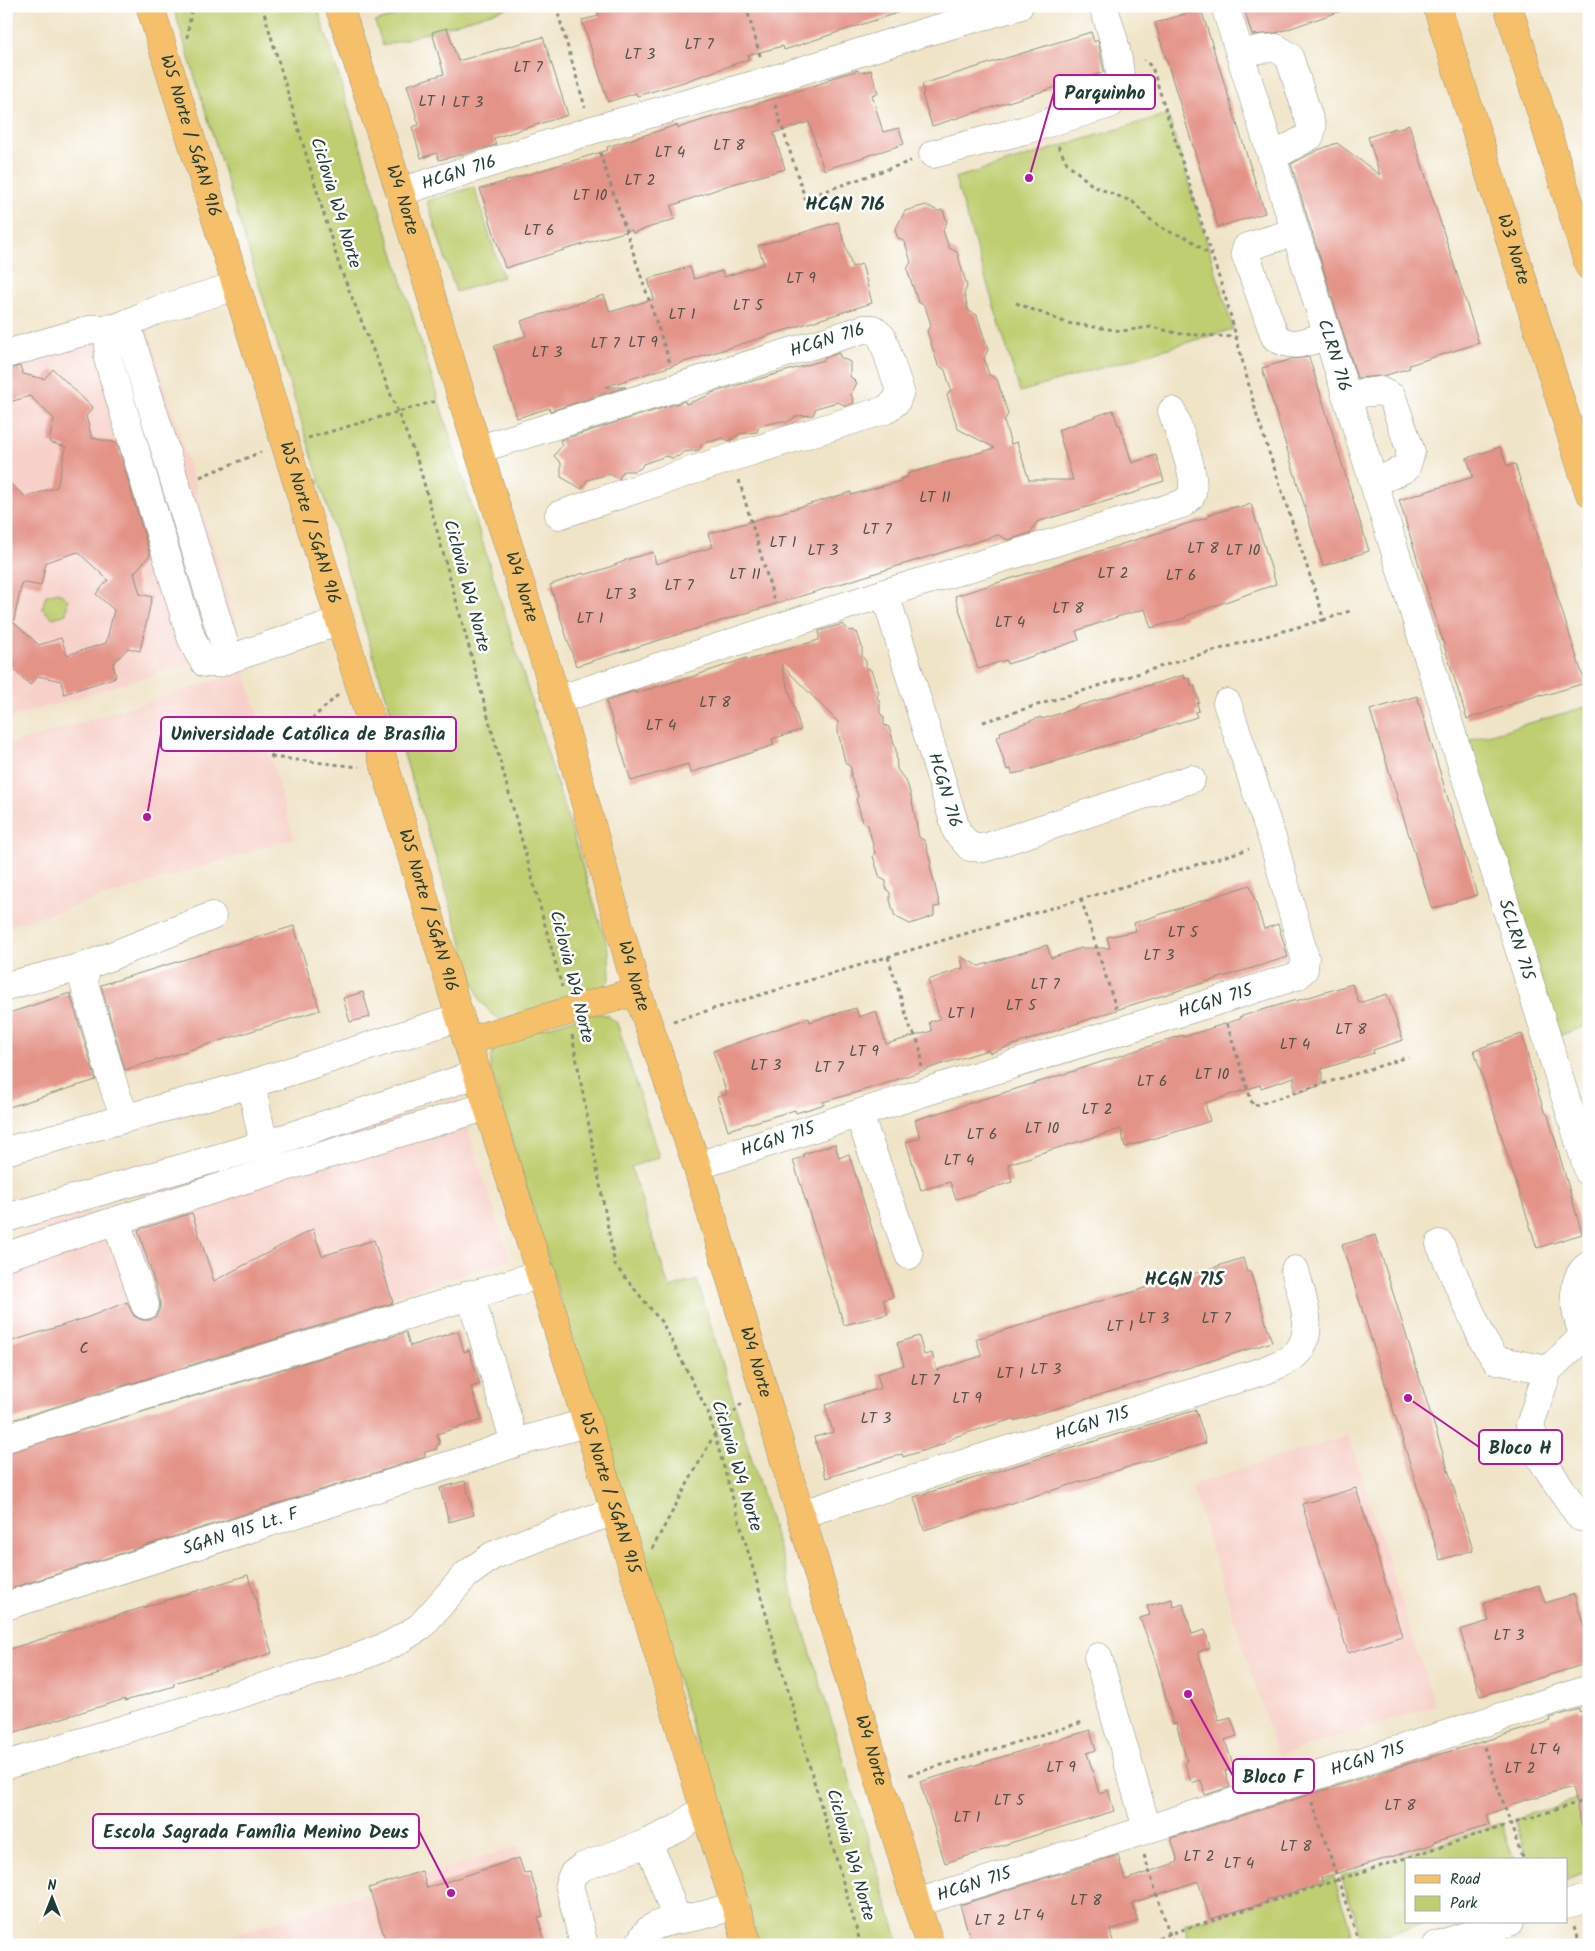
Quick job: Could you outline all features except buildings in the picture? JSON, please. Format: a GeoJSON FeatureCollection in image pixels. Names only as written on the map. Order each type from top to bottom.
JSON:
{"type":"FeatureCollection","features":[{"type":"Feature","properties":{"kind":"main road","name":"W5 Norte / SGAN 916"},"geometry":{"type":"LineString","coordinates":[[150,6],[358,676],[464,1029]]}},
{"type":"Feature","properties":{"kind":"main road","name":"W4 Norte"},"geometry":{"type":"LineString","coordinates":[[339,6],[400,192],[557,700],[637,991],[697,1166],[760,1382],[930,1945]]}},
{"type":"Feature","properties":{"kind":"main road","name":"W3 Norte"},"geometry":{"type":"LineString","coordinates":[[1437,6],[1589,492]]}},
{"type":"Feature","properties":{"kind":"main road"},"geometry":{"type":"LineString","coordinates":[[1508,9],[1589,266]]}},
{"type":"Feature","properties":{"kind":"main road"},"geometry":{"type":"LineString","coordinates":[[464,1029],[568,1011],[637,991]]}},
{"type":"Feature","properties":{"kind":"main road","name":"W5 Norte / SGAN 915"},"geometry":{"type":"LineString","coordinates":[[464,1029],[636,1578],[704,1808],[748,1945]]}},
{"type":"Feature","properties":{"kind":"street","name":"HCGN 716"},"geometry":{"type":"LineString","coordinates":[[400,192],[592,130],[768,81],[1019,6]]}},
{"type":"Feature","properties":{"kind":"street"},"geometry":{"type":"LineString","coordinates":[[933,154],[1025,130],[1110,104],[1120,95],[1122,81],[1103,6]]}},
{"type":"Feature","properties":{"kind":"street","name":"CLRN 716"},"geometry":{"type":"LineString","coordinates":[[1225,6],[1444,706]]}},
{"type":"Feature","properties":{"kind":"street"},"geometry":{"type":"LineString","coordinates":[[1240,54],[1276,48],[1289,56],[1312,128],[1310,136],[1272,157]]}},
{"type":"Feature","properties":{"kind":"street"},"geometry":{"type":"LineString","coordinates":[[1295,232],[1247,247],[1245,253],[1275,337],[1289,344],[1305,343],[1328,335]]}},
{"type":"Feature","properties":{"kind":"street"},"geometry":{"type":"LineString","coordinates":[[236,286],[154,312],[116,328],[109,341],[108,359],[192,637],[205,663],[219,663],[340,621]]}},
{"type":"Feature","properties":{"kind":"street"},"geometry":{"type":"LineString","coordinates":[[6,354],[94,329],[116,328],[129,332],[229,659]]}},
{"type":"Feature","properties":{"kind":"street","name":"HCGN 716"},"geometry":{"type":"LineString","coordinates":[[479,448],[864,329],[874,329],[882,337],[900,390],[896,402],[884,410],[733,457],[559,515]]}},
{"type":"Feature","properties":{"kind":"street"},"geometry":{"type":"LineString","coordinates":[[1346,396],[1380,391],[1392,397],[1411,452],[1406,468],[1374,483]]}},
{"type":"Feature","properties":{"kind":"street"},"geometry":{"type":"LineString","coordinates":[[557,700],[884,593],[1182,504],[1190,498],[1193,489],[1192,477],[1172,411]]}},
{"type":"Feature","properties":{"kind":"street","name":"HCGN 716"},"geometry":{"type":"LineString","coordinates":[[884,593],[957,832],[970,847],[984,848],[1191,779]]}},
{"type":"Feature","properties":{"kind":"street","name":"HCGN 715"},"geometry":{"type":"LineString","coordinates":[[697,1166],[928,1091],[1297,976],[1304,969],[1305,958],[1273,842],[1227,703]]}},
{"type":"Feature","properties":{"kind":"street","name":"SCLRN 715"},"geometry":{"type":"LineString","coordinates":[[1444,706],[1589,1173]]}},
{"type":"Feature","properties":{"kind":"street"},"geometry":{"type":"LineString","coordinates":[[6,986],[86,966],[212,916]]}},
{"type":"Feature","properties":{"kind":"street"},"geometry":{"type":"LineString","coordinates":[[86,966],[84,983],[116,1094],[126,1118]]}},
{"type":"Feature","properties":{"kind":"street"},"geometry":{"type":"LineString","coordinates":[[6,1151],[251,1084],[464,1029]]}},
{"type":"Feature","properties":{"kind":"street"},"geometry":{"type":"LineString","coordinates":[[6,1218],[264,1145],[477,1074]]}},
{"type":"Feature","properties":{"kind":"street"},"geometry":{"type":"LineString","coordinates":[[251,1084],[264,1145]]}},
{"type":"Feature","properties":{"kind":"street"},"geometry":{"type":"LineString","coordinates":[[6,1256],[232,1183],[488,1106]]}},
{"type":"Feature","properties":{"kind":"street"},"geometry":{"type":"LineString","coordinates":[[859,1114],[909,1255]]}},
{"type":"Feature","properties":{"kind":"street"},"geometry":{"type":"LineString","coordinates":[[116,1221],[145,1305]]}},
{"type":"Feature","properties":{"kind":"street"},"geometry":{"type":"LineString","coordinates":[[1440,1244],[1484,1342],[1496,1360],[1548,1370]]}},
{"type":"Feature","properties":{"kind":"street"},"geometry":{"type":"LineString","coordinates":[[1580,1517],[1540,1457],[1530,1425],[1548,1370],[1586,1340],[1577,1315],[1576,1281],[1582,1270],[1589,1265]]}},
{"type":"Feature","properties":{"kind":"street","name":"HCGN 715"},"geometry":{"type":"LineString","coordinates":[[801,1514],[1266,1370],[1292,1357],[1305,1338],[1306,1315],[1295,1270]]}},
{"type":"Feature","properties":{"kind":"street"},"geometry":{"type":"LineString","coordinates":[[6,1438],[470,1294],[541,1274]]}},
{"type":"Feature","properties":{"kind":"street"},"geometry":{"type":"LineString","coordinates":[[470,1294],[516,1443]]}},
{"type":"Feature","properties":{"kind":"street","name":"SGAN 915 Lt. F"},"geometry":{"type":"LineString","coordinates":[[6,1606],[516,1443],[586,1423]]}},
{"type":"Feature","properties":{"kind":"street"},"geometry":{"type":"LineString","coordinates":[[6,1764],[352,1660],[392,1644],[420,1627],[466,1575],[492,1556],[536,1538],[615,1511]]}},
{"type":"Feature","properties":{"kind":"street"},"geometry":{"type":"LineString","coordinates":[[1098,1657],[1145,1842]]}},
{"type":"Feature","properties":{"kind":"street","name":"HCGN 715"},"geometry":{"type":"LineString","coordinates":[[916,1903],[1145,1842],[1589,1689]]}},
{"type":"Feature","properties":{"kind":"street"},"geometry":{"type":"LineString","coordinates":[[584,1945],[569,1884],[573,1874],[582,1867],[647,1844],[679,1828],[704,1808]]}},
{"type":"Feature","properties":{"kind":"street"},"geometry":{"type":"LineString","coordinates":[[647,1844],[678,1920]]}},
{"type":"Feature","properties":{"kind":"street"},"geometry":{"type":"LineString","coordinates":[[1568,1904],[1589,1898]]}},
{"type":"Feature","properties":{"kind":"street"},"geometry":{"type":"LineString","coordinates":[[640,1945],[642,1937],[655,1924],[704,1915],[736,1905]]}},
{"type":"Feature","properties":{"kind":"street"},"geometry":{"type":"LineString","coordinates":[[1437,1945],[1504,1924]]}},
{"type":"Feature","properties":{"kind":"path","name":"Ciclovia W4 Norte"},"geometry":{"type":"LineString","coordinates":[[262,6],[339,265],[418,465],[568,1011],[615,1265],[663,1324],[708,1412],[861,1945]]}},
{"type":"Feature","properties":{"kind":"path"},"geometry":{"type":"LineString","coordinates":[[556,6],[592,130],[678,386]]}},
{"type":"Feature","properties":{"kind":"path"},"geometry":{"type":"LineString","coordinates":[[746,6],[805,198],[933,154]]}},
{"type":"Feature","properties":{"kind":"path"},"geometry":{"type":"LineString","coordinates":[[1025,130],[1056,144],[1067,163],[1093,186],[1133,202],[1148,218],[1167,231],[1188,238],[1212,256]]}},
{"type":"Feature","properties":{"kind":"path"},"geometry":{"type":"LineString","coordinates":[[1016,304],[1067,323],[1122,331],[1151,327],[1181,334],[1236,337]]}},
{"type":"Feature","properties":{"kind":"path"},"geometry":{"type":"LineString","coordinates":[[307,438],[397,411],[462,395]]}},
{"type":"Feature","properties":{"kind":"path"},"geometry":{"type":"LineString","coordinates":[[176,486],[262,452]]}},
{"type":"Feature","properties":{"kind":"path"},"geometry":{"type":"LineString","coordinates":[[733,457],[781,626]]}},
{"type":"Feature","properties":{"kind":"path"},"geometry":{"type":"LineString","coordinates":[[1323,620],[1350,611]]}},
{"type":"Feature","properties":{"kind":"path"},"geometry":{"type":"LineString","coordinates":[[358,676],[270,757],[386,770]]}},
{"type":"Feature","properties":{"kind":"path"},"geometry":{"type":"LineString","coordinates":[[650,1028],[1273,842]]}},
{"type":"Feature","properties":{"kind":"path"},"geometry":{"type":"LineString","coordinates":[[1081,899],[1124,1030]]}},
{"type":"Feature","properties":{"kind":"path"},"geometry":{"type":"LineString","coordinates":[[888,957],[923,1061],[920,1064],[928,1091]]}},
{"type":"Feature","properties":{"kind":"path"},"geometry":{"type":"LineString","coordinates":[[1225,1018],[1253,1106],[1408,1057]]}},
{"type":"Feature","properties":{"kind":"path"},"geometry":{"type":"LineString","coordinates":[[636,1578],[714,1435],[760,1382]]}},
{"type":"Feature","properties":{"kind":"path"},"geometry":{"type":"LineString","coordinates":[[909,1775],[1083,1722]]}},
{"type":"Feature","properties":{"kind":"path"},"geometry":{"type":"LineString","coordinates":[[1482,1741],[1522,1858]]}},
{"type":"Feature","properties":{"kind":"path"},"geometry":{"type":"LineString","coordinates":[[1310,1794],[1360,1945]]}},
{"type":"Feature","properties":{"kind":"path"},"geometry":{"type":"LineString","coordinates":[[1406,1858],[1589,1799]]}},
{"type":"Feature","properties":{"kind":"path"},"geometry":{"type":"LineString","coordinates":[[1145,1842],[1173,1945]]}},
{"type":"Feature","properties":{"kind":"path"},"geometry":{"type":"LineString","coordinates":[[1135,1945],[1405,1858]]}},
{"type":"Feature","properties":{"kind":"shaded area"},"geometry":{"type":"Polygon","coordinates":[[[141,305],[244,648],[6,719],[6,345],[141,305]]]}},
{"type":"Feature","properties":{"kind":"shaded area"},"geometry":{"type":"Polygon","coordinates":[[[245,671],[294,838],[6,927],[6,746],[245,671]]]}},
{"type":"Feature","properties":{"kind":"shaded area"},"geometry":{"type":"Polygon","coordinates":[[[458,1098],[510,1260],[6,1414],[6,1238],[458,1098]]]}},
{"type":"Feature","properties":{"kind":"shaded area"},"geometry":{"type":"Polygon","coordinates":[[[1348,1435],[1435,1706],[1278,1756],[1191,1485],[1348,1435]]]}},
{"type":"Feature","properties":{"kind":"shaded area"},"geometry":{"type":"Polygon","coordinates":[[[518,1846],[551,1940],[535,1945],[200,1945],[518,1846]]]}},
{"type":"Feature","properties":{"kind":"green space"},"geometry":{"type":"Polygon","coordinates":[[[173,6],[317,6],[609,952],[610,979],[602,988],[501,1020],[492,1014],[480,1001],[173,6]]]}},
{"type":"Feature","properties":{"kind":"green space"},"geometry":{"type":"Polygon","coordinates":[[[426,6],[514,6],[383,46],[375,22],[426,6]]]}},
{"type":"Feature","properties":{"kind":"green space"},"geometry":{"type":"Polygon","coordinates":[[[1168,114],[1233,329],[1020,392],[955,178],[1168,114]]]}},
{"type":"Feature","properties":{"kind":"green space"},"geometry":{"type":"Polygon","coordinates":[[[474,187],[503,277],[456,292],[427,201],[474,187]]]}},
{"type":"Feature","properties":{"kind":"green space"},"geometry":{"type":"Polygon","coordinates":[[[58,592],[68,600],[66,614],[53,618],[42,609],[46,595],[58,592]]]}},
{"type":"Feature","properties":{"kind":"green space"},"geometry":{"type":"Polygon","coordinates":[[[1589,706],[1589,1025],[1558,1036],[1470,740],[1589,706]]]}},
{"type":"Feature","properties":{"kind":"green space"},"geometry":{"type":"Polygon","coordinates":[[[592,1013],[607,1015],[617,1023],[659,1157],[631,1167],[669,1288],[697,1280],[900,1945],[759,1945],[490,1069],[491,1056],[500,1042],[592,1013]]]}},
{"type":"Feature","properties":{"kind":"green space"},"geometry":{"type":"Polygon","coordinates":[[[1589,1796],[1589,1872],[1568,1879],[1568,1858],[1527,1858],[1514,1820],[1589,1796]]]}},
{"type":"Feature","properties":{"kind":"green space"},"geometry":{"type":"Polygon","coordinates":[[[1501,1823],[1513,1858],[1405,1858],[1405,1924],[1421,1924],[1363,1943],[1341,1876],[1501,1823]]]}},
{"type":"Feature","properties":{"kind":"green space"},"geometry":{"type":"Polygon","coordinates":[[[1334,1877],[1355,1945],[1191,1945],[1184,1925],[1334,1877]]]}},
{"type":"Feature","properties":{"kind":"place","name":"Parquinho"},"geometry":{"type":"Point","coordinates":[1029,178]}},
{"type":"Feature","properties":{"kind":"place","name":"Universidade Católica de Brasília"},"geometry":{"type":"Point","coordinates":[147,817]}},
{"type":"Feature","properties":{"kind":"place","name":"Bloco H"},"geometry":{"type":"Point","coordinates":[1408,1398]}},
{"type":"Feature","properties":{"kind":"place","name":"Bloco F"},"geometry":{"type":"Point","coordinates":[1188,1694]}},
{"type":"Feature","properties":{"kind":"place","name":"Escola Sagrada Família Menino Deus"},"geometry":{"type":"Point","coordinates":[451,1893]}},
{"type":"Feature","properties":{"kind":"district","name":"HCGN 716"},"geometry":{"type":"Point","coordinates":[845,205]}},
{"type":"Feature","properties":{"kind":"district","name":"HCGN 715"},"geometry":{"type":"Point","coordinates":[1184,1280]}}]}
